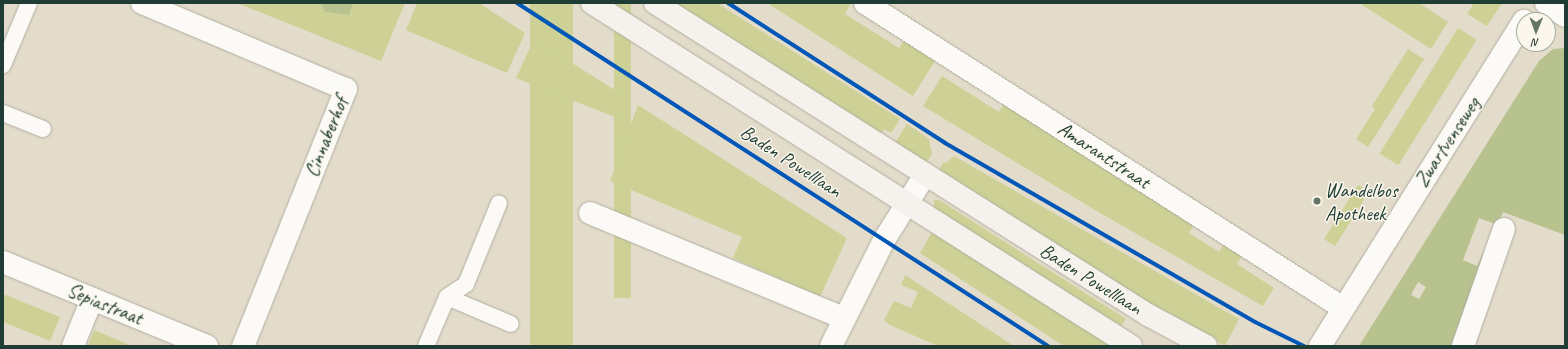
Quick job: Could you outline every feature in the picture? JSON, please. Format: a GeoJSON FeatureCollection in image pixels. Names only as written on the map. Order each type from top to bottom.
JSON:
{"type":"FeatureCollection","features":[{"type":"Feature","properties":{"kind":"street","name":"Cinnaberhof"},"geometry":{"type":"LineString","coordinates":[[142,3],[346,89],[243,346]]}},
{"type":"Feature","properties":{"kind":"street","name":"Baden Powelllaan"},"geometry":{"type":"LineString","coordinates":[[592,3],[906,205],[1131,346]]}},
{"type":"Feature","properties":{"kind":"street","name":"Baden Powelllaan"},"geometry":{"type":"LineString","coordinates":[[655,3],[925,175],[1148,314],[1206,346]]}},
{"type":"Feature","properties":{"kind":"street","name":"Amarantstraat"},"geometry":{"type":"LineString","coordinates":[[865,3],[1342,308]]}},
{"type":"Feature","properties":{"kind":"street","name":"Zwartvenseweg"},"geometry":{"type":"LineString","coordinates":[[1530,12],[1536,3]]}},
{"type":"Feature","properties":{"kind":"street"},"geometry":{"type":"LineString","coordinates":[[1546,3],[1565,16]]}},
{"type":"Feature","properties":{"kind":"street","name":"Zwartvenseweg"},"geometry":{"type":"LineString","coordinates":[[1320,346],[1342,308],[1516,33]]}},
{"type":"Feature","properties":{"kind":"street"},"geometry":{"type":"LineString","coordinates":[[831,346],[843,318],[884,240],[925,175]]}},
{"type":"Feature","properties":{"kind":"street"},"geometry":{"type":"LineString","coordinates":[[590,213],[843,318]]}},
{"type":"Feature","properties":{"kind":"street"},"geometry":{"type":"LineString","coordinates":[[1463,346],[1504,229]]}},
{"type":"Feature","properties":{"kind":"street","name":"Sepiastraat"},"geometry":{"type":"LineString","coordinates":[[3,262],[207,346]]}},
{"type":"Feature","properties":{"kind":"street"},"geometry":{"type":"LineString","coordinates":[[74,346],[92,299]]}},
{"type":"Feature","properties":{"kind":"lane"},"geometry":{"type":"LineString","coordinates":[[3,65],[30,3]]}},
{"type":"Feature","properties":{"kind":"lane"},"geometry":{"type":"LineString","coordinates":[[3,113],[43,129]]}},
{"type":"Feature","properties":{"kind":"lane"},"geometry":{"type":"LineString","coordinates":[[426,346],[446,297],[466,284],[499,203]]}},
{"type":"Feature","properties":{"kind":"lane"},"geometry":{"type":"LineString","coordinates":[[446,297],[511,324]]}},
{"type":"Feature","properties":{"kind":"green space"},"geometry":{"type":"Polygon","coordinates":[[[237,3],[320,3],[325,12],[349,15],[353,3],[405,3],[381,61],[237,3]]]}},
{"type":"Feature","properties":{"kind":"green space"},"geometry":{"type":"Polygon","coordinates":[[[320,3],[353,3],[349,15],[325,12],[320,3]]]}},
{"type":"Feature","properties":{"kind":"green space"},"geometry":{"type":"Polygon","coordinates":[[[417,3],[479,3],[525,33],[507,73],[406,30],[417,3]]]}},
{"type":"Feature","properties":{"kind":"green space"},"geometry":{"type":"Polygon","coordinates":[[[530,3],[573,3],[573,346],[530,346],[530,3]]]}},
{"type":"Feature","properties":{"kind":"green space"},"geometry":{"type":"Polygon","coordinates":[[[614,3],[631,3],[631,298],[614,298],[614,3]]]}},
{"type":"Feature","properties":{"kind":"green space"},"geometry":{"type":"Polygon","coordinates":[[[675,3],[717,3],[900,119],[891,133],[884,129],[881,134],[675,3]]]}},
{"type":"Feature","properties":{"kind":"green space"},"geometry":{"type":"Polygon","coordinates":[[[767,3],[851,3],[845,14],[899,48],[906,38],[937,58],[913,96],[767,3]]]}},
{"type":"Feature","properties":{"kind":"green space"},"geometry":{"type":"Polygon","coordinates":[[[1359,3],[1419,3],[1448,22],[1431,49],[1359,3]]]}},
{"type":"Feature","properties":{"kind":"green space"},"geometry":{"type":"Polygon","coordinates":[[[1474,3],[1502,3],[1487,26],[1467,14],[1474,3]]]}},
{"type":"Feature","properties":{"kind":"green space"},"geometry":{"type":"Polygon","coordinates":[[[1458,28],[1477,40],[1398,165],[1380,154],[1458,28]]]}},
{"type":"Feature","properties":{"kind":"green space"},"geometry":{"type":"Polygon","coordinates":[[[534,39],[629,99],[620,119],[516,78],[534,39]]]}},
{"type":"Feature","properties":{"kind":"green space"},"geometry":{"type":"Polygon","coordinates":[[[1565,48],[1565,235],[1503,212],[1498,225],[1479,218],[1463,260],[1477,266],[1483,253],[1487,255],[1451,346],[1359,346],[1539,61],[1550,52],[1556,52],[1556,49],[1565,48]],[[1418,282],[1411,295],[1419,299],[1426,287],[1418,282]]]}},
{"type":"Feature","properties":{"kind":"green space"},"geometry":{"type":"Polygon","coordinates":[[[1408,49],[1424,59],[1368,147],[1356,139],[1375,109],[1372,106],[1408,49]]]}},
{"type":"Feature","properties":{"kind":"green space"},"geometry":{"type":"Polygon","coordinates":[[[942,76],[999,112],[1005,102],[1195,223],[1189,233],[1219,252],[1225,242],[1242,256],[1237,264],[1274,288],[1263,306],[1100,213],[923,106],[942,76]]]}},
{"type":"Feature","properties":{"kind":"green space"},"geometry":{"type":"Polygon","coordinates":[[[638,105],[847,238],[820,297],[733,258],[742,237],[610,181],[638,105]]]}},
{"type":"Feature","properties":{"kind":"green space"},"geometry":{"type":"Polygon","coordinates":[[[907,124],[929,139],[932,154],[926,163],[895,143],[907,124]]]}},
{"type":"Feature","properties":{"kind":"green space"},"geometry":{"type":"Polygon","coordinates":[[[954,156],[1239,319],[1225,346],[1151,306],[938,171],[944,162],[946,163],[954,156]]]}},
{"type":"Feature","properties":{"kind":"green space"},"geometry":{"type":"Polygon","coordinates":[[[1358,185],[1368,191],[1367,195],[1335,246],[1324,239],[1358,185]]]}},
{"type":"Feature","properties":{"kind":"green space"},"geometry":{"type":"Polygon","coordinates":[[[934,200],[939,200],[1126,319],[1121,326],[934,208],[934,200]]]}},
{"type":"Feature","properties":{"kind":"green space"},"geometry":{"type":"Polygon","coordinates":[[[932,232],[1112,346],[1064,346],[920,253],[932,232]]]}},
{"type":"Feature","properties":{"kind":"green space"},"geometry":{"type":"Polygon","coordinates":[[[905,275],[1014,346],[938,346],[890,325],[884,320],[894,301],[911,308],[918,292],[901,285],[905,275]]]}},
{"type":"Feature","properties":{"kind":"green space"},"geometry":{"type":"Polygon","coordinates":[[[3,294],[60,317],[50,341],[3,322],[3,294]]]}},
{"type":"Feature","properties":{"kind":"green space"},"geometry":{"type":"Polygon","coordinates":[[[94,330],[132,346],[88,346],[94,330]]]}},
{"type":"Feature","properties":{"kind":"cycle path"},"geometry":{"type":"LineString","coordinates":[[517,3],[1048,346]]}},
{"type":"Feature","properties":{"kind":"cycle path"},"geometry":{"type":"LineString","coordinates":[[728,3],[945,143],[1255,322],[1304,346]]}},
{"type":"Feature","properties":{"kind":"place","name":"Wandelbos Apotheek"},"geometry":{"type":"Point","coordinates":[1317,201]}}]}
